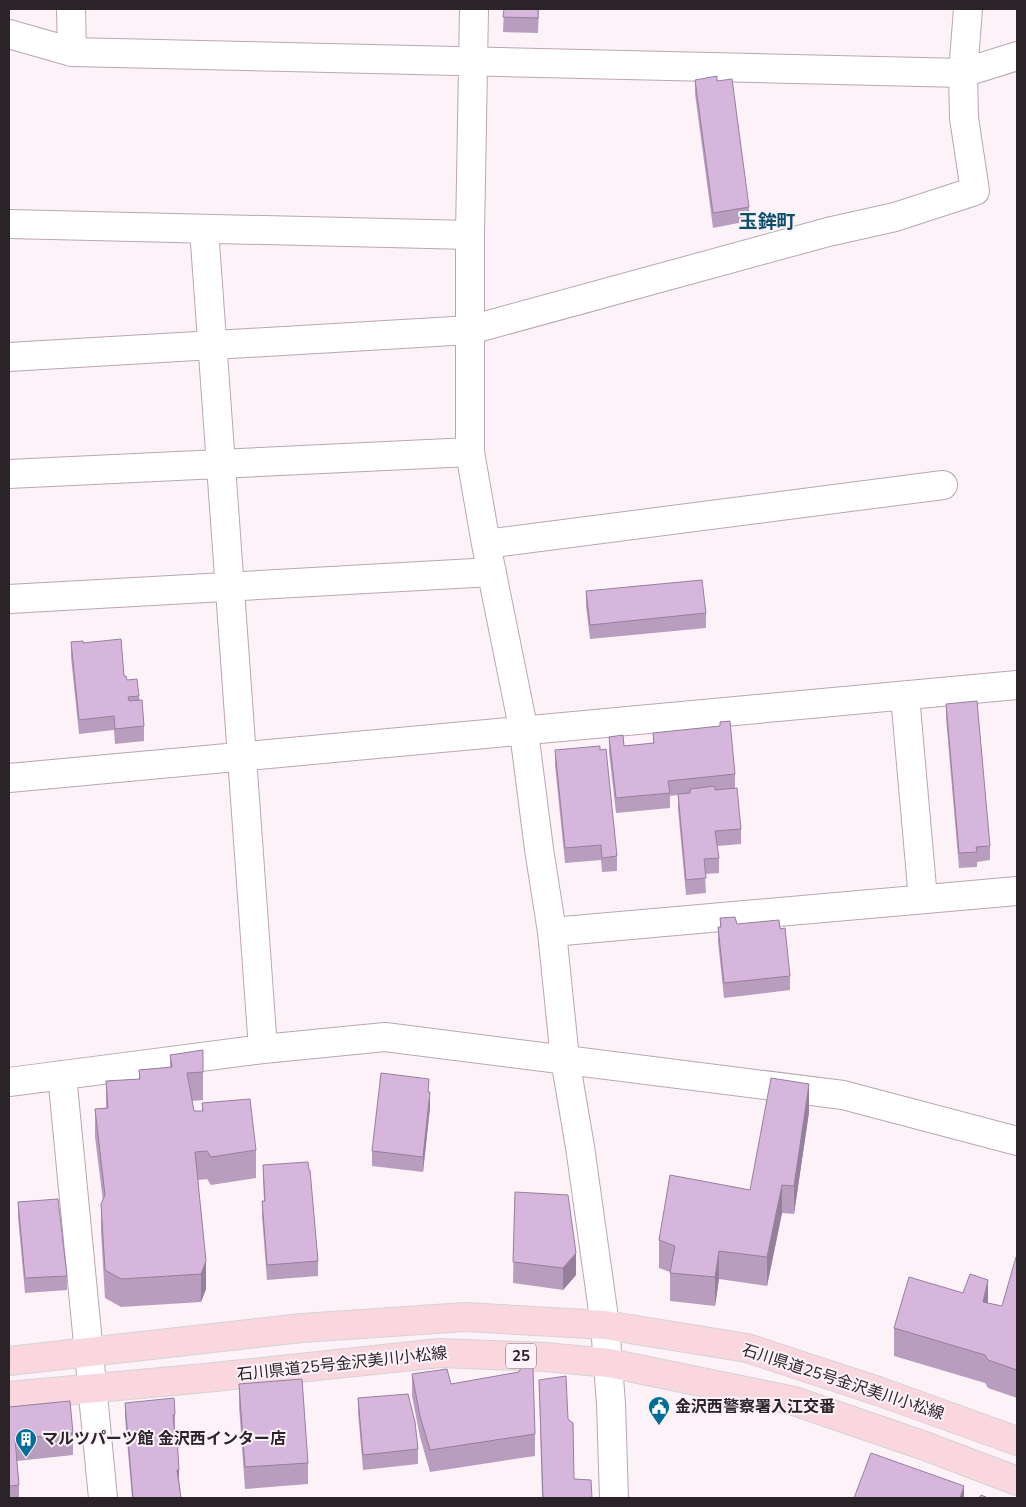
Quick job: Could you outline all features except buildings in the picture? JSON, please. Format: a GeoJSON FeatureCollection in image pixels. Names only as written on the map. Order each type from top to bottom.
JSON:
{"type":"FeatureCollection","features":[{"type":"Feature","properties":{"kind":"main road","name":"石川県道25号金沢美川小松線"},"geometry":{"type":"LineString","coordinates":[[9,1361],[302,1328],[466,1317],[605,1325],[747,1348],[878,1391],[1017,1441]]}},
{"type":"Feature","properties":{"kind":"main road","name":"石川県道25号金沢美川小松線"},"geometry":{"type":"LineString","coordinates":[[9,1396],[93,1389],[440,1352],[545,1357],[609,1363],[794,1401],[925,1446],[1017,1482]]}},
{"type":"Feature","properties":{"kind":"street"},"geometry":{"type":"LineString","coordinates":[[71,9],[72,52]]}},
{"type":"Feature","properties":{"kind":"street"},"geometry":{"type":"LineString","coordinates":[[474,9],[470,235],[470,452],[486,544],[524,732],[538,849],[552,932],[565,1059],[580,1147],[605,1325],[609,1363],[614,1498]]}},
{"type":"Feature","properties":{"kind":"street"},"geometry":{"type":"LineString","coordinates":[[9,357],[470,330],[828,232],[895,217],[975,191],[964,118],[963,73],[968,9]]}},
{"type":"Feature","properties":{"kind":"street"},"geometry":{"type":"LineString","coordinates":[[9,34],[72,52],[963,73],[1017,56]]}},
{"type":"Feature","properties":{"kind":"street"},"geometry":{"type":"LineString","coordinates":[[9,224],[470,235]]}},
{"type":"Feature","properties":{"kind":"street"},"geometry":{"type":"LineString","coordinates":[[204,228],[263,1049]]}},
{"type":"Feature","properties":{"kind":"street"},"geometry":{"type":"LineString","coordinates":[[9,474],[470,452]]}},
{"type":"Feature","properties":{"kind":"street"},"geometry":{"type":"LineString","coordinates":[[486,544],[943,485]]}},
{"type":"Feature","properties":{"kind":"street"},"geometry":{"type":"LineString","coordinates":[[9,599],[492,572]]}},
{"type":"Feature","properties":{"kind":"street"},"geometry":{"type":"LineString","coordinates":[[9,778],[524,732],[1017,685]]}},
{"type":"Feature","properties":{"kind":"street"},"geometry":{"type":"LineString","coordinates":[[905,696],[923,900]]}},
{"type":"Feature","properties":{"kind":"street"},"geometry":{"type":"LineString","coordinates":[[552,932],[1017,891]]}},
{"type":"Feature","properties":{"kind":"street"},"geometry":{"type":"LineString","coordinates":[[9,1082],[263,1049],[385,1037],[843,1095],[1017,1141]]}},
{"type":"Feature","properties":{"kind":"street"},"geometry":{"type":"LineString","coordinates":[[62,1075],[103,1498]]}},
{"type":"Feature","properties":{"kind":"place","name":"金沢西警察署入江交番"},"geometry":{"type":"Point","coordinates":[659,1426]}},
{"type":"Feature","properties":{"kind":"place","name":"マルツパーツ館 金沢西インター店"},"geometry":{"type":"Point","coordinates":[26,1458]}},
{"type":"Feature","properties":{"kind":"district","name":"玉鉾町"},"geometry":{"type":"Point","coordinates":[767,222]}}]}
